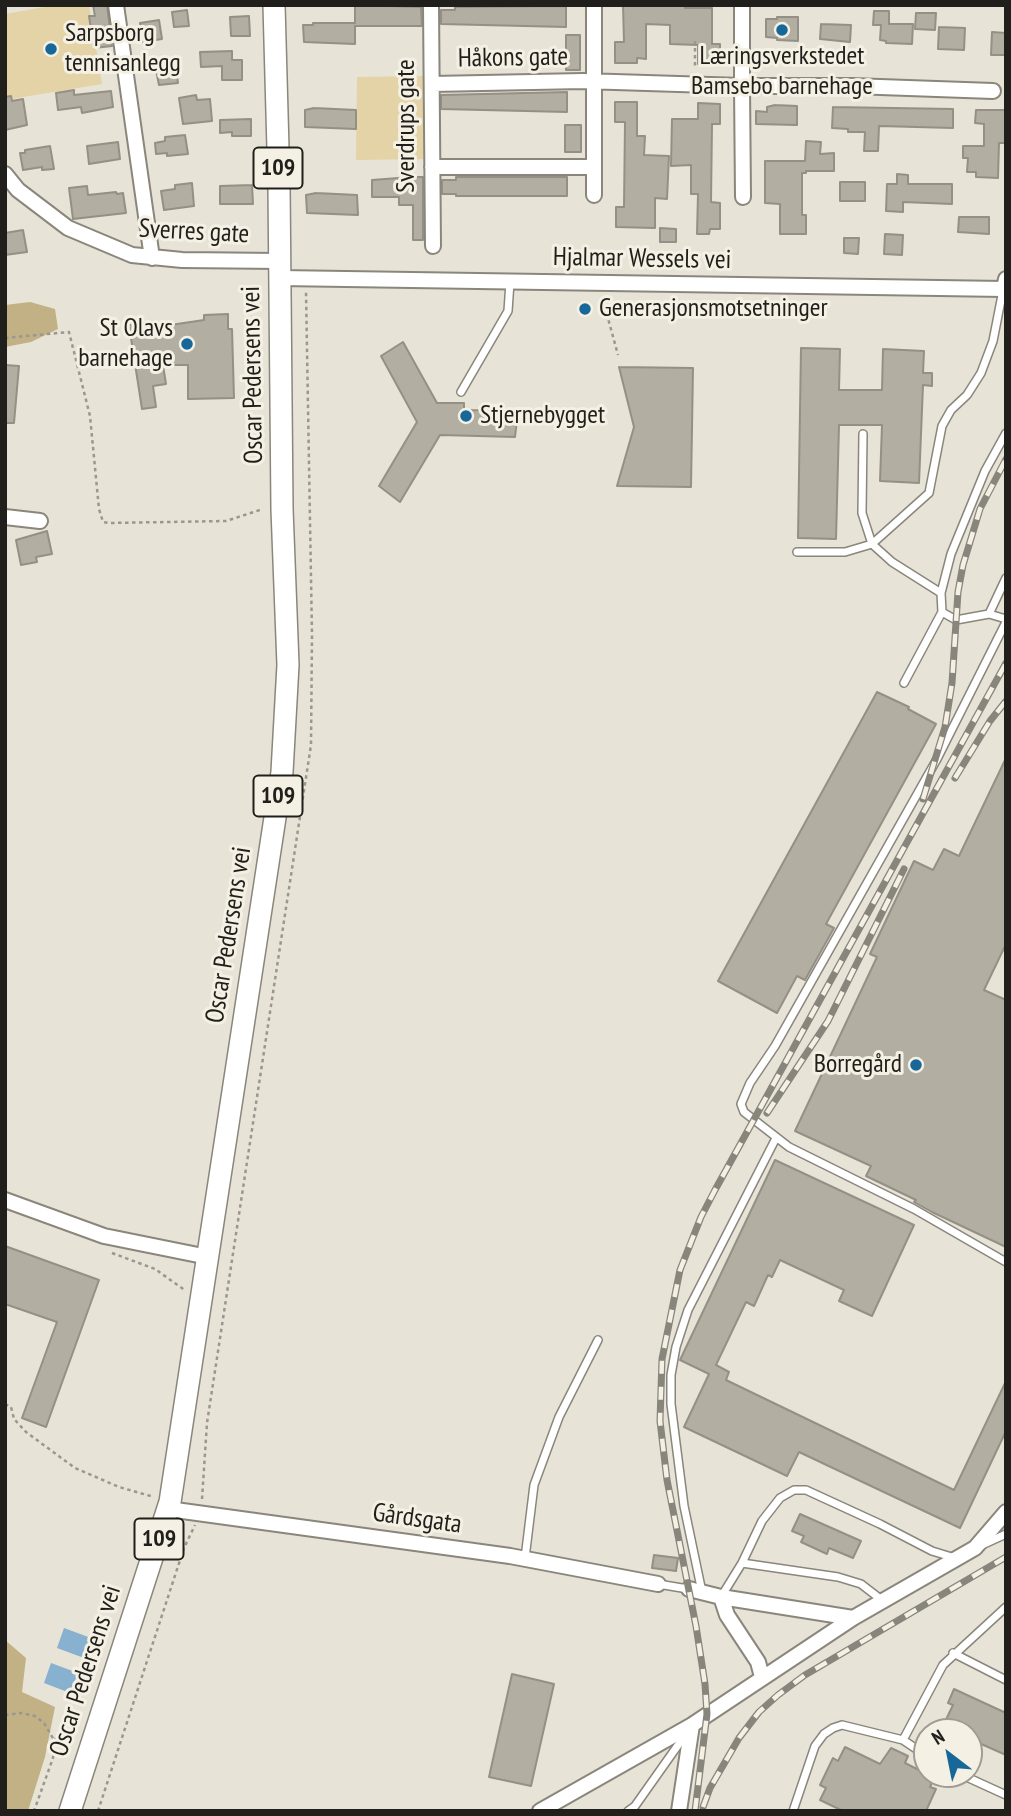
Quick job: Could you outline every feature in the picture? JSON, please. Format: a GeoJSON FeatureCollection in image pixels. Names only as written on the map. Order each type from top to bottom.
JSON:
{"type":"FeatureCollection","features":[{"type":"Feature","properties":{"kind":"main road","name":"Oscar Pedersens vei"},"geometry":{"type":"LineString","coordinates":[[70,1811],[169,1505],[282,772],[288,665],[282,509],[274,5]]}},
{"type":"Feature","properties":{"kind":"street"},"geometry":{"type":"LineString","coordinates":[[116,5],[152,258]]}},
{"type":"Feature","properties":{"kind":"street","name":"Sverdrups gate"},"geometry":{"type":"LineString","coordinates":[[431,5],[433,246]]}},
{"type":"Feature","properties":{"kind":"street","name":"Håkons gate"},"geometry":{"type":"LineString","coordinates":[[594,5],[594,195]]}},
{"type":"Feature","properties":{"kind":"street"},"geometry":{"type":"LineString","coordinates":[[742,5],[743,197]]}},
{"type":"Feature","properties":{"kind":"street"},"geometry":{"type":"LineString","coordinates":[[595,81],[993,91]]}},
{"type":"Feature","properties":{"kind":"street","name":"Håkons gate"},"geometry":{"type":"LineString","coordinates":[[432,84],[595,81]]}},
{"type":"Feature","properties":{"kind":"street"},"geometry":{"type":"LineString","coordinates":[[432,167],[594,167]]}},
{"type":"Feature","properties":{"kind":"street","name":"Sverres gate"},"geometry":{"type":"LineString","coordinates":[[5,174],[18,190],[68,228],[132,255],[280,270]]}},
{"type":"Feature","properties":{"kind":"street","name":"Hjalmar Wessels vei"},"geometry":{"type":"LineString","coordinates":[[280,270],[510,282],[1005,284]]}},
{"type":"Feature","properties":{"kind":"street"},"geometry":{"type":"LineString","coordinates":[[5,517],[40,521]]}},
{"type":"Feature","properties":{"kind":"street"},"geometry":{"type":"LineString","coordinates":[[5,1200],[104,1236],[208,1258]]}},
{"type":"Feature","properties":{"kind":"street","name":"Gårdsgata"},"geometry":{"type":"LineString","coordinates":[[169,1505],[201,1515],[525,1559],[658,1584]]}},
{"type":"Feature","properties":{"kind":"street"},"geometry":{"type":"LineString","coordinates":[[540,1811],[692,1725],[853,1618],[959,1559],[975,1548],[1006,1512]]}},
{"type":"Feature","properties":{"kind":"street"},"geometry":{"type":"LineString","coordinates":[[695,1591],[853,1618]]}},
{"type":"Feature","properties":{"kind":"street"},"geometry":{"type":"LineString","coordinates":[[721,1597],[727,1615],[758,1662],[762,1677]]}},
{"type":"Feature","properties":{"kind":"street"},"geometry":{"type":"LineString","coordinates":[[680,1811],[692,1725]]}},
{"type":"Feature","properties":{"kind":"lane"},"geometry":{"type":"LineString","coordinates":[[461,392],[508,311],[510,282]]}},
{"type":"Feature","properties":{"kind":"lane"},"geometry":{"type":"LineString","coordinates":[[797,552],[845,552],[872,544],[929,493],[942,426],[951,410],[967,395],[981,373],[993,341],[1005,284]]}},
{"type":"Feature","properties":{"kind":"lane"},"geometry":{"type":"LineString","coordinates":[[863,433],[862,513],[872,544],[892,562],[941,593]]}},
{"type":"Feature","properties":{"kind":"lane"},"geometry":{"type":"LineString","coordinates":[[904,683],[942,612],[941,593],[950,554],[985,471],[1006,433]]}},
{"type":"Feature","properties":{"kind":"lane"},"geometry":{"type":"LineString","coordinates":[[989,614],[1006,578]]}},
{"type":"Feature","properties":{"kind":"lane"},"geometry":{"type":"LineString","coordinates":[[942,612],[950,618],[963,620],[989,614],[1006,621],[937,759],[775,1046],[743,1095],[741,1104],[744,1112],[776,1138],[816,1162],[914,1209],[1006,1262]]}},
{"type":"Feature","properties":{"kind":"lane"},"geometry":{"type":"LineString","coordinates":[[658,1584],[695,1591],[671,1405],[671,1375],[676,1347],[688,1310],[776,1138]]}},
{"type":"Feature","properties":{"kind":"lane"},"geometry":{"type":"LineString","coordinates":[[525,1559],[534,1485],[559,1417],[598,1340]]}},
{"type":"Feature","properties":{"kind":"lane"},"geometry":{"type":"LineString","coordinates":[[721,1597],[742,1563],[762,1521],[780,1498],[794,1490],[806,1490],[932,1551],[959,1559]]}},
{"type":"Feature","properties":{"kind":"lane"},"geometry":{"type":"LineString","coordinates":[[975,1548],[1006,1534]]}},
{"type":"Feature","properties":{"kind":"lane"},"geometry":{"type":"LineString","coordinates":[[742,1563],[838,1577],[861,1584],[883,1601]]}},
{"type":"Feature","properties":{"kind":"lane"},"geometry":{"type":"LineString","coordinates":[[903,1740],[943,1665],[1006,1606]]}},
{"type":"Feature","properties":{"kind":"lane"},"geometry":{"type":"LineString","coordinates":[[953,1653],[1006,1679]]}},
{"type":"Feature","properties":{"kind":"lane"},"geometry":{"type":"LineString","coordinates":[[628,1811],[635,1808],[692,1725]]}},
{"type":"Feature","properties":{"kind":"lane"},"geometry":{"type":"LineString","coordinates":[[793,1811],[815,1746],[824,1734],[833,1728],[842,1725],[903,1740],[913,1747]]}},
{"type":"Feature","properties":{"kind":"lane"},"geometry":{"type":"LineString","coordinates":[[983,1784],[1006,1795]]}},
{"type":"Feature","properties":{"kind":"path"},"geometry":{"type":"LineString","coordinates":[[695,41],[695,76]]}},
{"type":"Feature","properties":{"kind":"path"},"geometry":{"type":"LineString","coordinates":[[603,300],[618,355]]}},
{"type":"Feature","properties":{"kind":"path"},"geometry":{"type":"LineString","coordinates":[[5,338],[69,332],[90,416],[99,509],[103,522],[226,521],[260,509],[282,509]]}},
{"type":"Feature","properties":{"kind":"path"},"geometry":{"type":"LineString","coordinates":[[98,1811],[184,1548],[201,1515],[207,1423],[227,1297],[183,1290],[155,1269],[105,1251]]}},
{"type":"Feature","properties":{"kind":"path"},"geometry":{"type":"LineString","coordinates":[[5,1404],[11,1406],[14,1419],[26,1432],[75,1468],[169,1505]]}},
{"type":"Feature","properties":{"kind":"path"},"geometry":{"type":"LineString","coordinates":[[5,1715],[22,1713],[35,1716],[44,1723],[54,1740],[53,1758],[34,1811]]}},
{"type":"Feature","properties":{"kind":"shaded area","name":"Sarpsborg tennisanlegg"},"geometry":{"type":"Polygon","coordinates":[[[56,5],[89,5],[102,84],[5,100],[5,14],[56,5]]]}},
{"type":"Feature","properties":{"kind":"shaded area"},"geometry":{"type":"Polygon","coordinates":[[[425,76],[432,159],[356,160],[357,77],[425,76]]]}},
{"type":"Feature","properties":{"kind":"shaded area"},"geometry":{"type":"Polygon","coordinates":[[[30,302],[55,309],[58,329],[31,342],[5,347],[5,305],[30,302]]]}},
{"type":"Feature","properties":{"kind":"shaded area"},"geometry":{"type":"Polygon","coordinates":[[[5,1640],[26,1658],[22,1692],[55,1707],[45,1757],[28,1811],[5,1811],[5,1640]]]}},
{"type":"Feature","properties":{"kind":"water"},"geometry":{"type":"Polygon","coordinates":[[[64,1628],[91,1638],[84,1658],[57,1648],[64,1628]]]}},
{"type":"Feature","properties":{"kind":"water"},"geometry":{"type":"Polygon","coordinates":[[[51,1663],[78,1673],[70,1693],[44,1683],[51,1663]]]}},
{"type":"Feature","properties":{"kind":"building"},"geometry":{"type":"Polygon","coordinates":[[[93,5],[107,5],[112,46],[94,48],[89,16],[95,16],[93,5]]]}},
{"type":"Feature","properties":{"kind":"building"},"geometry":{"type":"Polygon","coordinates":[[[355,5],[421,7],[422,26],[355,26],[355,44],[304,42],[303,25],[355,23],[355,5]]]}},
{"type":"Feature","properties":{"kind":"building"},"geometry":{"type":"Polygon","coordinates":[[[685,5],[685,8],[712,8],[712,44],[720,44],[720,64],[698,64],[698,45],[670,44],[670,25],[646,24],[646,59],[637,58],[637,63],[615,63],[615,42],[624,42],[623,6],[685,5]]]}},
{"type":"Feature","properties":{"kind":"building"},"geometry":{"type":"Polygon","coordinates":[[[566,6],[566,27],[441,24],[441,10],[455,10],[455,7],[566,6]]]}},
{"type":"Feature","properties":{"kind":"building"},"geometry":{"type":"Polygon","coordinates":[[[187,10],[189,26],[174,27],[172,12],[187,10]]]}},
{"type":"Feature","properties":{"kind":"building"},"geometry":{"type":"Polygon","coordinates":[[[874,11],[889,11],[889,24],[913,24],[912,44],[886,43],[880,40],[881,25],[873,25],[874,11]]]}},
{"type":"Feature","properties":{"kind":"building"},"geometry":{"type":"Polygon","coordinates":[[[916,13],[936,13],[935,30],[915,29],[916,13]]]}},
{"type":"Feature","properties":{"kind":"building"},"geometry":{"type":"Polygon","coordinates":[[[249,16],[250,36],[231,36],[230,17],[249,16]]]}},
{"type":"Feature","properties":{"kind":"building"},"geometry":{"type":"Polygon","coordinates":[[[798,17],[798,41],[766,37],[766,19],[798,17]]]}},
{"type":"Feature","properties":{"kind":"building"},"geometry":{"type":"Polygon","coordinates":[[[159,20],[162,39],[143,42],[140,23],[159,20]]]}},
{"type":"Feature","properties":{"kind":"building"},"geometry":{"type":"Polygon","coordinates":[[[821,24],[851,25],[850,42],[820,39],[821,24]]]}},
{"type":"Feature","properties":{"kind":"building"},"geometry":{"type":"Polygon","coordinates":[[[939,27],[965,28],[964,50],[938,49],[939,27]]]}},
{"type":"Feature","properties":{"kind":"building"},"geometry":{"type":"Polygon","coordinates":[[[992,32],[1006,33],[1006,55],[991,55],[992,32]]]}},
{"type":"Feature","properties":{"kind":"building"},"geometry":{"type":"Polygon","coordinates":[[[566,35],[580,35],[580,70],[566,70],[566,35]]]}},
{"type":"Feature","properties":{"kind":"building"},"geometry":{"type":"Polygon","coordinates":[[[232,51],[232,60],[242,60],[242,80],[222,80],[222,66],[201,67],[200,52],[232,51]]]}},
{"type":"Feature","properties":{"kind":"building"},"geometry":{"type":"Polygon","coordinates":[[[175,62],[178,83],[159,85],[155,65],[175,62]]]}},
{"type":"Feature","properties":{"kind":"building"},"geometry":{"type":"Polygon","coordinates":[[[74,90],[74,95],[111,91],[113,107],[82,113],[81,107],[58,110],[56,93],[74,90]]]}},
{"type":"Feature","properties":{"kind":"building"},"geometry":{"type":"Polygon","coordinates":[[[567,92],[567,112],[441,109],[441,95],[567,92]]]}},
{"type":"Feature","properties":{"kind":"building"},"geometry":{"type":"Polygon","coordinates":[[[196,95],[197,100],[210,99],[212,121],[183,124],[179,98],[196,95]]]}},
{"type":"Feature","properties":{"kind":"building"},"geometry":{"type":"Polygon","coordinates":[[[11,96],[12,101],[23,99],[27,125],[5,130],[5,97],[11,96]]]}},
{"type":"Feature","properties":{"kind":"building"},"geometry":{"type":"Polygon","coordinates":[[[615,102],[637,102],[637,136],[645,136],[644,155],[669,156],[667,199],[655,198],[655,228],[616,227],[616,207],[624,207],[625,122],[615,122],[615,102]]]}},
{"type":"Feature","properties":{"kind":"building"},"geometry":{"type":"Polygon","coordinates":[[[698,103],[720,104],[720,124],[712,124],[711,202],[720,203],[720,229],[710,229],[709,234],[697,234],[698,194],[691,194],[691,165],[671,166],[672,119],[698,119],[698,103]]]}},
{"type":"Feature","properties":{"kind":"building"},"geometry":{"type":"Polygon","coordinates":[[[797,106],[797,125],[756,124],[756,111],[767,112],[767,107],[797,106]]]}},
{"type":"Feature","properties":{"kind":"building"},"geometry":{"type":"Polygon","coordinates":[[[833,107],[953,109],[953,128],[879,126],[878,151],[864,151],[865,132],[832,128],[833,107]]]}},
{"type":"Feature","properties":{"kind":"building"},"geometry":{"type":"Polygon","coordinates":[[[305,110],[356,110],[356,129],[305,127],[305,110]]]}},
{"type":"Feature","properties":{"kind":"building"},"geometry":{"type":"Polygon","coordinates":[[[976,110],[1006,110],[1006,143],[999,143],[998,178],[976,177],[976,172],[967,172],[968,158],[963,158],[963,146],[984,146],[984,124],[975,123],[976,110]]]}},
{"type":"Feature","properties":{"kind":"building"},"geometry":{"type":"Polygon","coordinates":[[[251,119],[251,136],[232,136],[232,132],[220,133],[220,120],[251,119]]]}},
{"type":"Feature","properties":{"kind":"building"},"geometry":{"type":"Polygon","coordinates":[[[565,125],[581,125],[581,152],[565,152],[565,125]]]}},
{"type":"Feature","properties":{"kind":"building"},"geometry":{"type":"Polygon","coordinates":[[[185,135],[188,154],[156,154],[155,143],[165,141],[165,137],[185,135]]]}},
{"type":"Feature","properties":{"kind":"building"},"geometry":{"type":"Polygon","coordinates":[[[806,141],[821,142],[820,154],[834,153],[834,171],[802,173],[802,215],[806,215],[806,234],[780,234],[780,204],[765,203],[765,161],[805,161],[806,141]]]}},
{"type":"Feature","properties":{"kind":"building"},"geometry":{"type":"Polygon","coordinates":[[[118,142],[120,159],[89,164],[87,146],[118,142]]]}},
{"type":"Feature","properties":{"kind":"building"},"geometry":{"type":"Polygon","coordinates":[[[50,146],[54,169],[42,170],[42,167],[23,170],[20,153],[50,146]]]}},
{"type":"Feature","properties":{"kind":"building"},"geometry":{"type":"Polygon","coordinates":[[[897,174],[908,175],[908,184],[952,184],[952,204],[903,202],[903,212],[886,211],[887,184],[897,184],[897,174]]]}},
{"type":"Feature","properties":{"kind":"building"},"geometry":{"type":"Polygon","coordinates":[[[423,177],[423,240],[413,240],[413,205],[399,205],[399,197],[372,197],[372,180],[423,177]]]}},
{"type":"Feature","properties":{"kind":"building"},"geometry":{"type":"Polygon","coordinates":[[[456,177],[567,177],[567,196],[442,194],[442,180],[456,180],[456,177]]]}},
{"type":"Feature","properties":{"kind":"building"},"geometry":{"type":"Polygon","coordinates":[[[840,182],[865,182],[865,201],[840,201],[840,182]]]}},
{"type":"Feature","properties":{"kind":"building"},"geometry":{"type":"Polygon","coordinates":[[[192,183],[194,206],[164,210],[161,191],[175,189],[175,185],[192,183]]]}},
{"type":"Feature","properties":{"kind":"building"},"geometry":{"type":"Polygon","coordinates":[[[252,185],[253,204],[220,204],[220,186],[252,185]]]}},
{"type":"Feature","properties":{"kind":"building"},"geometry":{"type":"Polygon","coordinates":[[[87,186],[88,195],[123,193],[126,213],[73,219],[69,188],[87,186]]]}},
{"type":"Feature","properties":{"kind":"building"},"geometry":{"type":"Polygon","coordinates":[[[306,195],[357,195],[358,215],[307,213],[306,195]]]}},
{"type":"Feature","properties":{"kind":"building"},"geometry":{"type":"Polygon","coordinates":[[[959,217],[989,217],[989,234],[958,232],[959,217]]]}},
{"type":"Feature","properties":{"kind":"building"},"geometry":{"type":"Polygon","coordinates":[[[660,228],[676,229],[676,242],[660,242],[660,228]]]}},
{"type":"Feature","properties":{"kind":"building"},"geometry":{"type":"Polygon","coordinates":[[[23,230],[27,252],[5,255],[5,233],[23,230]]]}},
{"type":"Feature","properties":{"kind":"building"},"geometry":{"type":"Polygon","coordinates":[[[885,234],[903,235],[902,255],[884,254],[885,234]]]}},
{"type":"Feature","properties":{"kind":"building"},"geometry":{"type":"Polygon","coordinates":[[[844,238],[859,238],[858,254],[844,253],[844,238]]]}},
{"type":"Feature","properties":{"kind":"building"},"geometry":{"type":"Polygon","coordinates":[[[228,314],[228,329],[232,329],[234,398],[188,399],[188,365],[163,365],[166,384],[153,386],[156,407],[142,409],[129,325],[156,321],[157,327],[204,320],[204,315],[228,314]]]}},
{"type":"Feature","properties":{"kind":"building","name":"Stjernebygget"},"geometry":{"type":"Polygon","coordinates":[[[403,342],[437,403],[464,403],[464,410],[518,411],[515,437],[440,435],[400,502],[379,486],[417,422],[381,356],[403,342]]]}},
{"type":"Feature","properties":{"kind":"building"},"geometry":{"type":"Polygon","coordinates":[[[801,348],[840,349],[839,390],[882,390],[883,349],[924,351],[923,373],[932,373],[932,386],[923,385],[919,483],[880,481],[882,425],[839,425],[836,539],[798,538],[801,348]]]}},
{"type":"Feature","properties":{"kind":"building"},"geometry":{"type":"Polygon","coordinates":[[[5,365],[19,366],[14,423],[5,423],[5,365]]]}},
{"type":"Feature","properties":{"kind":"building"},"geometry":{"type":"Polygon","coordinates":[[[619,367],[693,368],[691,487],[617,486],[634,427],[619,367]]]}},
{"type":"Feature","properties":{"kind":"building"},"geometry":{"type":"Polygon","coordinates":[[[47,531],[52,554],[36,557],[37,562],[21,565],[16,540],[47,531]]]}},
{"type":"Feature","properties":{"kind":"building"},"geometry":{"type":"Polygon","coordinates":[[[877,692],[936,724],[826,924],[834,928],[805,980],[797,976],[777,1013],[718,981],[877,692]]]}},
{"type":"Feature","properties":{"kind":"building","name":"Borregård"},"geometry":{"type":"Polygon","coordinates":[[[1006,758],[1006,944],[984,990],[1006,1000],[1006,1247],[932,1212],[914,1202],[916,1200],[866,1176],[871,1166],[795,1131],[877,957],[870,954],[914,861],[933,870],[944,849],[959,856],[1006,758]]]}},
{"type":"Feature","properties":{"kind":"building"},"geometry":{"type":"Polygon","coordinates":[[[775,1160],[914,1225],[872,1316],[839,1301],[844,1290],[780,1260],[772,1277],[768,1275],[754,1306],[746,1302],[716,1365],[729,1372],[726,1380],[954,1490],[1006,1381],[1006,1431],[960,1528],[799,1452],[787,1476],[684,1427],[709,1374],[680,1360],[775,1160]]]}},
{"type":"Feature","properties":{"kind":"building"},"geometry":{"type":"Polygon","coordinates":[[[5,1246],[99,1280],[46,1427],[22,1418],[57,1322],[5,1304],[5,1246]]]}},
{"type":"Feature","properties":{"kind":"building"},"geometry":{"type":"Polygon","coordinates":[[[800,1514],[861,1541],[853,1558],[829,1548],[827,1554],[801,1542],[804,1536],[792,1531],[800,1514]]]}},
{"type":"Feature","properties":{"kind":"building"},"geometry":{"type":"Polygon","coordinates":[[[654,1555],[678,1558],[676,1571],[652,1568],[654,1555]]]}},
{"type":"Feature","properties":{"kind":"building"},"geometry":{"type":"Polygon","coordinates":[[[512,1674],[554,1684],[531,1786],[489,1777],[512,1674]]]}},
{"type":"Feature","properties":{"kind":"building"},"geometry":{"type":"Polygon","coordinates":[[[954,1689],[1006,1713],[1006,1755],[983,1745],[983,1718],[947,1718],[953,1705],[948,1703],[954,1689]]]}},
{"type":"Feature","properties":{"kind":"building"},"geometry":{"type":"Polygon","coordinates":[[[845,1747],[880,1764],[891,1748],[908,1756],[905,1763],[913,1767],[913,1788],[936,1789],[926,1811],[843,1811],[820,1800],[826,1788],[820,1785],[833,1758],[838,1761],[845,1747]]]}},
{"type":"Feature","properties":{"kind":"railway"},"geometry":{"type":"LineString","coordinates":[[923,799],[945,727],[963,565],[980,509],[1006,459]]}},
{"type":"Feature","properties":{"kind":"railway"},"geometry":{"type":"LineString","coordinates":[[695,1811],[707,1714],[705,1684],[667,1480],[660,1421],[662,1359],[680,1270],[715,1190],[1006,663]]}},
{"type":"Feature","properties":{"kind":"railway"},"geometry":{"type":"LineString","coordinates":[[955,778],[990,721],[1006,701]]}},
{"type":"Feature","properties":{"kind":"railway"},"geometry":{"type":"LineString","coordinates":[[767,1113],[828,1021],[904,869]]}},
{"type":"Feature","properties":{"kind":"railway"},"geometry":{"type":"LineString","coordinates":[[703,1807],[710,1788],[739,1738],[759,1712],[778,1695],[805,1675],[1006,1557]]}},
{"type":"Feature","properties":{"kind":"place","name":"Læringsverkstedet Bamsebo barnehage"},"geometry":{"type":"Point","coordinates":[782,30]}},
{"type":"Feature","properties":{"kind":"place","name":"Sarpsborg tennisanlegg"},"geometry":{"type":"Point","coordinates":[51,49]}},
{"type":"Feature","properties":{"kind":"place","name":"Generasjonsmotsetninger"},"geometry":{"type":"Point","coordinates":[585,309]}},
{"type":"Feature","properties":{"kind":"place","name":"St Olavs barnehage"},"geometry":{"type":"Point","coordinates":[187,344]}},
{"type":"Feature","properties":{"kind":"place","name":"Stjernebygget"},"geometry":{"type":"Point","coordinates":[466,416]}},
{"type":"Feature","properties":{"kind":"place","name":"Borregård"},"geometry":{"type":"Point","coordinates":[916,1065]}}]}
